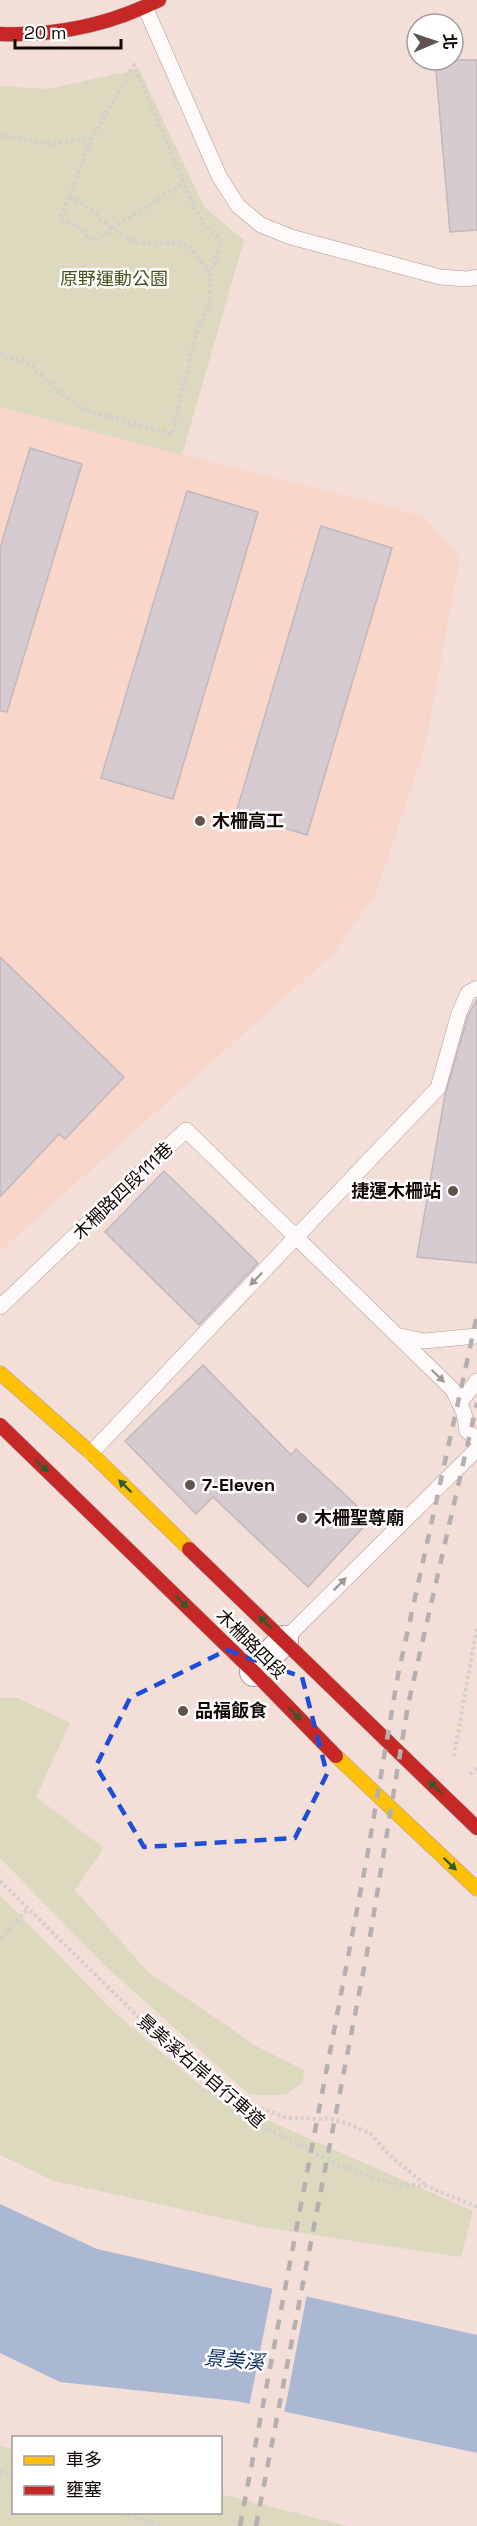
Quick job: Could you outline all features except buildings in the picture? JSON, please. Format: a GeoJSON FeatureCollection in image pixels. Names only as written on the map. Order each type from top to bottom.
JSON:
{"type":"FeatureCollection","features":[{"type":"Feature","properties":{"kind":"main road"},"geometry":{"type":"LineString","coordinates":[[0,34],[62,31],[152,4]]}},
{"type":"Feature","properties":{"kind":"main road","name":"木柵路四段"},"geometry":{"type":"LineString","coordinates":[[0,1373],[91,1453],[477,1828]]}},
{"type":"Feature","properties":{"kind":"main road","name":"木柵路四段"},"geometry":{"type":"LineString","coordinates":[[0,1425],[254,1672],[336,1756],[477,1889]]}},
{"type":"Feature","properties":{"kind":"street"},"geometry":{"type":"LineString","coordinates":[[254,1672],[284,1640]]}},
{"type":"Feature","properties":{"kind":"lane"},"geometry":{"type":"LineString","coordinates":[[152,4],[219,176],[238,206],[253,219],[261,225],[291,237],[440,277],[467,279],[477,277]]}},
{"type":"Feature","properties":{"kind":"lane"},"geometry":{"type":"LineString","coordinates":[[91,1453],[438,1088],[459,1012],[472,991]]}},
{"type":"Feature","properties":{"kind":"lane","name":"木柵路四段111巷"},"geometry":{"type":"LineString","coordinates":[[0,1307],[186,1130],[296,1237]]}},
{"type":"Feature","properties":{"kind":"lane"},"geometry":{"type":"LineString","coordinates":[[296,1237],[453,1390],[460,1402],[467,1431],[477,1439]]}},
{"type":"Feature","properties":{"kind":"lane"},"geometry":{"type":"LineString","coordinates":[[396,1335],[424,1341],[477,1336]]}},
{"type":"Feature","properties":{"kind":"lane"},"geometry":{"type":"LineString","coordinates":[[460,1402],[477,1381]]}},
{"type":"Feature","properties":{"kind":"lane"},"geometry":{"type":"LineString","coordinates":[[284,1640],[477,1449]]}},
{"type":"Feature","properties":{"kind":"path"},"geometry":{"type":"LineString","coordinates":[[0,354],[3,357],[25,360],[55,389],[87,411],[172,434],[196,334],[209,306],[210,274],[222,242],[203,224],[135,65],[92,138],[60,219],[76,226],[94,241],[184,183]]}},
{"type":"Feature","properties":{"kind":"path"},"geometry":{"type":"LineString","coordinates":[[0,135],[50,144],[92,138]]}},
{"type":"Feature","properties":{"kind":"path"},"geometry":{"type":"LineString","coordinates":[[69,197],[86,206],[111,229],[138,243],[180,243],[190,247],[210,274]]}},
{"type":"Feature","properties":{"kind":"path"},"geometry":{"type":"LineString","coordinates":[[446,1798],[477,1626]]}},
{"type":"Feature","properties":{"kind":"path","name":"景美溪右岸自行車道"},"geometry":{"type":"LineString","coordinates":[[0,1881],[176,2054],[234,2099],[260,2125],[339,2165],[392,2184],[426,2186],[477,2207]]}},
{"type":"Feature","properties":{"kind":"path"},"geometry":{"type":"LineString","coordinates":[[0,1939],[29,1909]]}},
{"type":"Feature","properties":{"kind":"path"},"geometry":{"type":"LineString","coordinates":[[234,2099],[287,2118],[331,2119],[349,2124],[371,2134],[389,2155],[426,2186]]}},
{"type":"Feature","properties":{"kind":"path"},"geometry":{"type":"LineString","coordinates":[[124,2514],[163,2526]]}},
{"type":"Feature","properties":{"kind":"highlighted area"},"geometry":{"type":"Polygon","coordinates":[[[227,1650],[302,1677],[327,1774],[295,1838],[144,1847],[96,1766],[130,1698],[227,1650]]]}},
{"type":"Feature","properties":{"kind":"shaded area","name":"木柵高工"},"geometry":{"type":"Polygon","coordinates":[[[0,407],[423,516],[460,557],[425,747],[375,895],[332,955],[0,1251],[0,407]]]}},
{"type":"Feature","properties":{"kind":"green space","name":"原野運動公園"},"geometry":{"type":"Polygon","coordinates":[[[139,69],[204,207],[244,240],[182,455],[0,407],[0,86],[48,89],[139,69]]]}},
{"type":"Feature","properties":{"kind":"green space"},"geometry":{"type":"Polygon","coordinates":[[[0,1698],[18,1698],[70,1723],[36,1797],[104,1848],[75,1890],[148,1972],[258,2047],[304,2070],[303,2083],[285,2095],[250,2095],[104,1965],[0,1858],[0,1698]]]}},
{"type":"Feature","properties":{"kind":"green space"},"geometry":{"type":"Polygon","coordinates":[[[0,1895],[113,2011],[203,2088],[256,2115],[473,2211],[461,2257],[267,2228],[54,2181],[0,2155],[0,1895]]]}},
{"type":"Feature","properties":{"kind":"green space"},"geometry":{"type":"Polygon","coordinates":[[[0,2446],[12,2449],[12,2514],[222,2514],[222,2494],[347,2526],[0,2526],[0,2446]]]}},
{"type":"Feature","properties":{"kind":"water","name":"景美溪"},"geometry":{"type":"Polygon","coordinates":[[[0,2204],[97,2249],[477,2335],[477,2453],[236,2401],[60,2382],[0,2353],[0,2204]]]}},
{"type":"Feature","properties":{"kind":"pier"},"geometry":{"type":"Polygon","coordinates":[[[273,2286],[307,2294],[284,2414],[249,2407],[273,2286]]]}},
{"type":"Feature","properties":{"kind":"railway"},"geometry":{"type":"LineString","coordinates":[[240,2526],[367,1857],[398,1675],[477,1316]]}},
{"type":"Feature","properties":{"kind":"railway"},"geometry":{"type":"LineString","coordinates":[[256,2526],[370,1937],[408,1705],[477,1403]]}},
{"type":"Feature","properties":{"kind":"traffic: slow"},"geometry":{"type":"LineString","coordinates":[[0,1373],[91,1453],[189,1549]]}},
{"type":"Feature","properties":{"kind":"traffic: slow"},"geometry":{"type":"LineString","coordinates":[[336,1756],[477,1889]]}},
{"type":"Feature","properties":{"kind":"traffic: jam"},"geometry":{"type":"LineString","coordinates":[[0,34],[41,33],[82,27],[121,16],[159,0]]}},
{"type":"Feature","properties":{"kind":"traffic: jam"},"geometry":{"type":"LineString","coordinates":[[0,1425],[254,1672],[336,1756]]}},
{"type":"Feature","properties":{"kind":"traffic: jam"},"geometry":{"type":"LineString","coordinates":[[189,1549],[477,1828]]}},
{"type":"Feature","properties":{"kind":"place","name":"木柵高工"},"geometry":{"type":"Point","coordinates":[200,821]}},
{"type":"Feature","properties":{"kind":"place","name":"捷運木柵站"},"geometry":{"type":"Point","coordinates":[453,1191]}},
{"type":"Feature","properties":{"kind":"place","name":"7-Eleven"},"geometry":{"type":"Point","coordinates":[190,1485]}},
{"type":"Feature","properties":{"kind":"place","name":"木柵聖尊廟"},"geometry":{"type":"Point","coordinates":[302,1518]}},
{"type":"Feature","properties":{"kind":"place","name":"品福飯食"},"geometry":{"type":"Point","coordinates":[183,1711]}}]}
